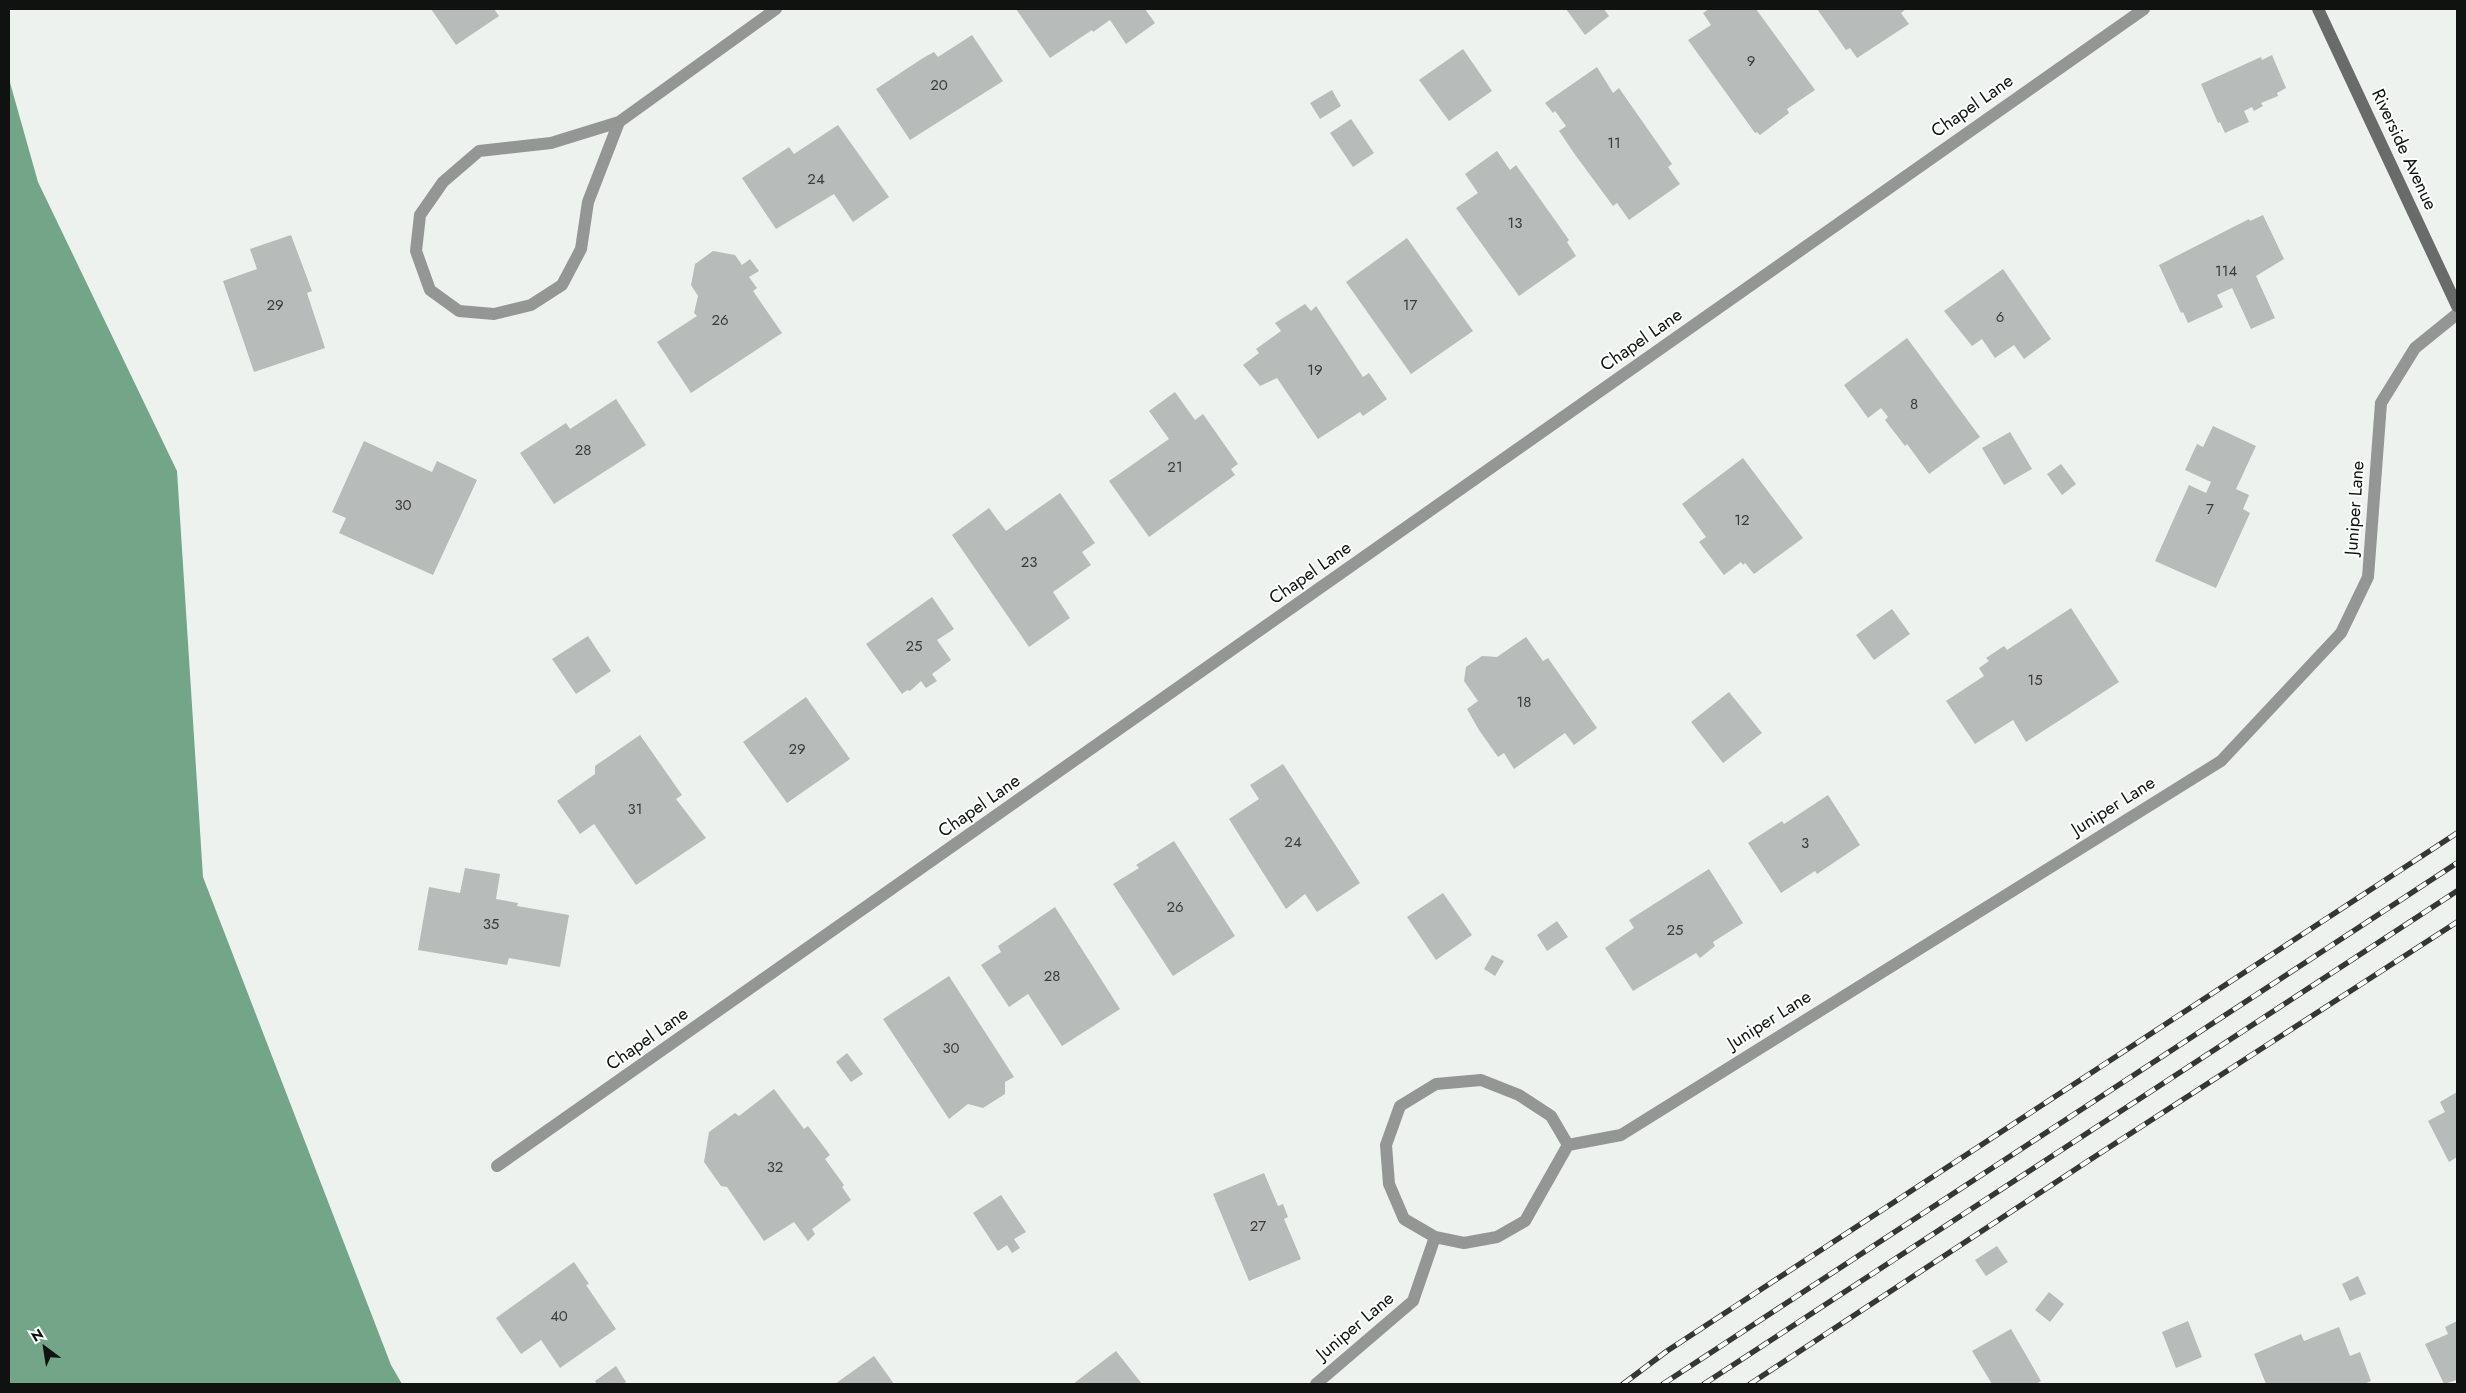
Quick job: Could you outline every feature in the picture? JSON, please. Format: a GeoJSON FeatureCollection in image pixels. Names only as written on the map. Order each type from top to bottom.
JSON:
{"type":"FeatureCollection","features":[{"type":"Feature","properties":{"kind":"street"},"geometry":{"type":"LineString","coordinates":[[619,122],[588,202],[581,249],[562,286],[531,305],[494,314],[459,311],[430,290],[416,251],[420,215],[443,182],[479,151],[552,143],[619,122],[776,9]]}},
{"type":"Feature","properties":{"kind":"street","name":"Chapel Lane"},"geometry":{"type":"LineString","coordinates":[[497,1166],[2144,9]]}},
{"type":"Feature","properties":{"kind":"street","name":"Riverside Avenue"},"geometry":{"type":"LineString","coordinates":[[2318,9],[2457,306]]}},
{"type":"Feature","properties":{"kind":"street","name":"Juniper Lane"},"geometry":{"type":"LineString","coordinates":[[1568,1145],[1621,1135],[2221,761],[2341,633],[2368,577],[2381,403],[2415,348],[2457,314]]}},
{"type":"Feature","properties":{"kind":"street"},"geometry":{"type":"LineString","coordinates":[[1481,1080],[1519,1095],[1551,1116],[1568,1145],[1525,1220],[1497,1237],[1464,1243],[1435,1237],[1404,1219],[1389,1184],[1386,1145],[1400,1106],[1436,1084],[1481,1080]]}},
{"type":"Feature","properties":{"kind":"street","name":"Juniper Lane"},"geometry":{"type":"LineString","coordinates":[[1316,1384],[1413,1301],[1435,1237]]}},
{"type":"Feature","properties":{"kind":"shaded area"},"geometry":{"type":"Polygon","coordinates":[[[9,79],[38,182],[177,471],[203,877],[391,1365],[402,1384],[9,1384],[9,79]]]}},
{"type":"Feature","properties":{"kind":"building"},"geometry":{"type":"Polygon","coordinates":[[[431,9],[494,9],[499,16],[456,45],[431,9]]]}},
{"type":"Feature","properties":{"kind":"building"},"geometry":{"type":"Polygon","coordinates":[[[1016,9],[1145,9],[1155,23],[1126,44],[1110,20],[1050,58],[1016,9]]]}},
{"type":"Feature","properties":{"kind":"building"},"geometry":{"type":"Polygon","coordinates":[[[1566,9],[1604,9],[1609,16],[1585,35],[1566,9]]]}},
{"type":"Feature","properties":{"kind":"building"},"geometry":{"type":"Polygon","coordinates":[[[1709,9],[1756,9],[1815,90],[1787,109],[1789,113],[1760,135],[1757,132],[1755,133],[1688,40],[1711,25],[1703,13],[1709,9]]]}},
{"type":"Feature","properties":{"kind":"building"},"geometry":{"type":"Polygon","coordinates":[[[1817,9],[1906,9],[1901,13],[1909,24],[1857,58],[1850,48],[1846,50],[1817,9]]]}},
{"type":"Feature","properties":{"kind":"building"},"geometry":{"type":"Polygon","coordinates":[[[972,35],[1003,81],[910,140],[876,89],[923,58],[934,52],[938,57],[972,35]]]}},
{"type":"Feature","properties":{"kind":"building"},"geometry":{"type":"Polygon","coordinates":[[[1463,49],[1492,91],[1449,121],[1419,80],[1463,49]]]}},
{"type":"Feature","properties":{"kind":"building"},"geometry":{"type":"Polygon","coordinates":[[[2272,55],[2286,88],[2277,93],[2278,96],[2261,103],[2263,106],[2254,111],[2252,107],[2244,111],[2249,122],[2225,133],[2220,122],[2218,123],[2201,84],[2261,57],[2262,60],[2272,55]]]}},
{"type":"Feature","properties":{"kind":"building"},"geometry":{"type":"Polygon","coordinates":[[[1597,67],[1613,93],[1619,88],[1672,164],[1668,167],[1680,184],[1629,220],[1617,203],[1613,206],[1576,156],[1559,131],[1566,126],[1555,111],[1553,113],[1545,103],[1597,67]]]}},
{"type":"Feature","properties":{"kind":"building"},"geometry":{"type":"Polygon","coordinates":[[[1332,90],[1341,106],[1320,119],[1310,103],[1332,90]]]}},
{"type":"Feature","properties":{"kind":"building"},"geometry":{"type":"Polygon","coordinates":[[[1351,119],[1374,153],[1353,167],[1330,133],[1351,119]]]}},
{"type":"Feature","properties":{"kind":"building"},"geometry":{"type":"Polygon","coordinates":[[[838,125],[889,197],[853,222],[834,194],[776,229],[742,178],[789,147],[794,154],[838,125]]]}},
{"type":"Feature","properties":{"kind":"building"},"geometry":{"type":"Polygon","coordinates":[[[1497,151],[1510,170],[1516,165],[1569,240],[1567,242],[1576,256],[1519,296],[1456,208],[1478,193],[1465,174],[1497,151]]]}},
{"type":"Feature","properties":{"kind":"building"},"geometry":{"type":"Polygon","coordinates":[[[2263,215],[2284,259],[2256,276],[2275,318],[2251,329],[2232,288],[2217,295],[2223,307],[2188,323],[2183,312],[2181,313],[2159,265],[2249,219],[2250,221],[2263,215]]]}},
{"type":"Feature","properties":{"kind":"building"},"geometry":{"type":"Polygon","coordinates":[[[291,235],[312,291],[307,293],[325,348],[254,372],[223,281],[257,269],[250,249],[291,235]]]}},
{"type":"Feature","properties":{"kind":"building"},"geometry":{"type":"Polygon","coordinates":[[[1407,238],[1473,331],[1411,374],[1346,282],[1407,238]]]}},
{"type":"Feature","properties":{"kind":"building"},"geometry":{"type":"Polygon","coordinates":[[[713,251],[735,255],[742,265],[750,259],[759,271],[749,277],[757,288],[753,291],[782,333],[691,393],[657,342],[697,316],[694,313],[698,296],[691,285],[695,264],[713,251]]]}},
{"type":"Feature","properties":{"kind":"building"},"geometry":{"type":"Polygon","coordinates":[[[2003,269],[2051,339],[2024,359],[2014,345],[1995,358],[1982,339],[1972,346],[1944,311],[2003,269]]]}},
{"type":"Feature","properties":{"kind":"building"},"geometry":{"type":"Polygon","coordinates":[[[1305,304],[1311,311],[1316,306],[1363,377],[1369,373],[1387,399],[1363,416],[1360,412],[1318,439],[1277,378],[1260,386],[1243,365],[1259,353],[1256,349],[1281,331],[1275,323],[1305,304]]]}},
{"type":"Feature","properties":{"kind":"building"},"geometry":{"type":"Polygon","coordinates":[[[1907,338],[1980,437],[1929,474],[1907,444],[1905,446],[1885,420],[1888,417],[1881,408],[1868,418],[1844,385],[1907,338]]]}},
{"type":"Feature","properties":{"kind":"building"},"geometry":{"type":"Polygon","coordinates":[[[1175,392],[1195,420],[1203,414],[1238,464],[1231,469],[1235,475],[1149,537],[1109,481],[1169,439],[1149,411],[1175,392]]]}},
{"type":"Feature","properties":{"kind":"building"},"geometry":{"type":"Polygon","coordinates":[[[616,399],[646,445],[554,504],[520,453],[566,423],[570,429],[616,399]]]}},
{"type":"Feature","properties":{"kind":"building"},"geometry":{"type":"Polygon","coordinates":[[[2213,426],[2256,446],[2236,489],[2249,495],[2243,509],[2250,513],[2216,588],[2155,561],[2189,485],[2206,493],[2211,482],[2185,470],[2197,444],[2203,447],[2213,426]]]}},
{"type":"Feature","properties":{"kind":"building"},"geometry":{"type":"Polygon","coordinates":[[[2010,432],[2032,469],[2004,485],[1982,448],[2010,432]]]}},
{"type":"Feature","properties":{"kind":"building"},"geometry":{"type":"Polygon","coordinates":[[[364,441],[432,472],[437,461],[477,480],[433,575],[339,533],[346,518],[332,512],[364,441]]]}},
{"type":"Feature","properties":{"kind":"building"},"geometry":{"type":"Polygon","coordinates":[[[1743,458],[1803,538],[1754,574],[1745,563],[1743,565],[1741,562],[1724,575],[1699,542],[1706,537],[1682,504],[1743,458]]]}},
{"type":"Feature","properties":{"kind":"building"},"geometry":{"type":"Polygon","coordinates":[[[2061,464],[2076,484],[2062,495],[2047,474],[2061,464]]]}},
{"type":"Feature","properties":{"kind":"building"},"geometry":{"type":"Polygon","coordinates":[[[1060,493],[1095,543],[1082,552],[1091,565],[1053,592],[1070,618],[1029,647],[952,535],[989,508],[1006,531],[1060,493]]]}},
{"type":"Feature","properties":{"kind":"building"},"geometry":{"type":"Polygon","coordinates":[[[932,597],[954,629],[937,640],[951,660],[932,674],[937,681],[926,688],[921,681],[910,691],[907,690],[902,694],[866,644],[932,597]]]}},
{"type":"Feature","properties":{"kind":"building"},"geometry":{"type":"Polygon","coordinates":[[[2071,608],[2119,682],[2026,742],[2013,720],[1975,744],[1946,701],[1984,676],[1979,668],[1989,661],[1986,658],[2004,646],[2007,650],[2071,608]]]}},
{"type":"Feature","properties":{"kind":"building"},"geometry":{"type":"Polygon","coordinates":[[[1892,609],[1910,634],[1874,660],[1856,635],[1892,609]]]}},
{"type":"Feature","properties":{"kind":"building"},"geometry":{"type":"Polygon","coordinates":[[[588,636],[611,671],[576,694],[552,659],[588,636]]]}},
{"type":"Feature","properties":{"kind":"building"},"geometry":{"type":"Polygon","coordinates":[[[1526,637],[1543,661],[1548,658],[1597,728],[1574,745],[1565,733],[1514,769],[1504,753],[1498,757],[1467,709],[1478,701],[1464,681],[1466,667],[1482,656],[1497,657],[1526,637]]]}},
{"type":"Feature","properties":{"kind":"building"},"geometry":{"type":"Polygon","coordinates":[[[1729,692],[1762,733],[1723,763],[1691,722],[1729,692]]]}},
{"type":"Feature","properties":{"kind":"building"},"geometry":{"type":"Polygon","coordinates":[[[806,697],[850,759],[787,803],[743,742],[806,697]]]}},
{"type":"Feature","properties":{"kind":"building"},"geometry":{"type":"Polygon","coordinates":[[[640,735],[682,795],[676,799],[706,838],[636,885],[594,824],[580,834],[557,801],[595,774],[595,766],[640,735]]]}},
{"type":"Feature","properties":{"kind":"building"},"geometry":{"type":"Polygon","coordinates":[[[1283,764],[1360,883],[1317,912],[1305,894],[1286,909],[1229,819],[1259,799],[1250,785],[1283,764]]]}},
{"type":"Feature","properties":{"kind":"building"},"geometry":{"type":"Polygon","coordinates":[[[1828,795],[1860,845],[1817,874],[1815,871],[1781,893],[1748,843],[1782,821],[1784,824],[1828,795]]]}},
{"type":"Feature","properties":{"kind":"building"},"geometry":{"type":"Polygon","coordinates":[[[1174,841],[1235,936],[1173,976],[1113,884],[1139,868],[1136,865],[1174,841]]]}},
{"type":"Feature","properties":{"kind":"building"},"geometry":{"type":"Polygon","coordinates":[[[465,868],[500,874],[496,899],[518,903],[517,906],[569,915],[560,967],[509,958],[507,965],[418,950],[429,887],[460,893],[465,868]]]}},
{"type":"Feature","properties":{"kind":"building"},"geometry":{"type":"Polygon","coordinates":[[[1709,869],[1743,923],[1713,942],[1715,946],[1700,958],[1696,953],[1633,991],[1605,948],[1634,928],[1629,920],[1709,869]]]}},
{"type":"Feature","properties":{"kind":"building"},"geometry":{"type":"Polygon","coordinates":[[[1443,893],[1472,935],[1436,960],[1407,917],[1443,893]]]}},
{"type":"Feature","properties":{"kind":"building"},"geometry":{"type":"Polygon","coordinates":[[[1055,907],[1120,1009],[1062,1046],[1028,994],[1009,1007],[981,965],[1001,952],[998,946],[1055,907]]]}},
{"type":"Feature","properties":{"kind":"building"},"geometry":{"type":"Polygon","coordinates":[[[1557,921],[1568,937],[1547,951],[1537,935],[1557,921]]]}},
{"type":"Feature","properties":{"kind":"building"},"geometry":{"type":"Polygon","coordinates":[[[1492,955],[1504,961],[1495,976],[1484,969],[1492,955]]]}},
{"type":"Feature","properties":{"kind":"building"},"geometry":{"type":"Polygon","coordinates":[[[949,976],[1014,1077],[1005,1082],[1005,1094],[983,1108],[968,1104],[949,1119],[883,1019],[949,976]]]}},
{"type":"Feature","properties":{"kind":"building"},"geometry":{"type":"Polygon","coordinates":[[[847,1053],[863,1074],[851,1082],[836,1062],[847,1053]]]}},
{"type":"Feature","properties":{"kind":"building"},"geometry":{"type":"Polygon","coordinates":[[[774,1089],[804,1129],[808,1126],[830,1155],[825,1159],[844,1185],[842,1187],[851,1200],[812,1229],[815,1234],[808,1241],[794,1222],[764,1241],[727,1187],[721,1186],[704,1162],[709,1132],[735,1113],[739,1116],[774,1089]]]}},
{"type":"Feature","properties":{"kind":"building"},"geometry":{"type":"Polygon","coordinates":[[[2457,1092],[2457,1157],[2449,1162],[2428,1121],[2445,1112],[2440,1102],[2457,1092]]]}},
{"type":"Feature","properties":{"kind":"building"},"geometry":{"type":"Polygon","coordinates":[[[1264,1173],[1278,1206],[1283,1204],[1288,1217],[1284,1219],[1301,1259],[1249,1281],[1213,1194],[1264,1173]]]}},
{"type":"Feature","properties":{"kind":"building"},"geometry":{"type":"Polygon","coordinates":[[[1001,1195],[1026,1232],[1014,1239],[1020,1248],[1012,1253],[1007,1245],[998,1251],[973,1213],[1001,1195]]]}},
{"type":"Feature","properties":{"kind":"building"},"geometry":{"type":"Polygon","coordinates":[[[1997,1246],[2008,1262],[1986,1276],[1975,1260],[1997,1246]]]}},
{"type":"Feature","properties":{"kind":"building"},"geometry":{"type":"Polygon","coordinates":[[[574,1262],[589,1284],[586,1285],[616,1329],[560,1368],[541,1340],[521,1354],[496,1318],[574,1262]]]}},
{"type":"Feature","properties":{"kind":"building"},"geometry":{"type":"Polygon","coordinates":[[[2358,1276],[2366,1294],[2350,1301],[2342,1284],[2358,1276]]]}},
{"type":"Feature","properties":{"kind":"building"},"geometry":{"type":"Polygon","coordinates":[[[2049,1292],[2064,1304],[2050,1322],[2035,1310],[2049,1292]]]}},
{"type":"Feature","properties":{"kind":"building"},"geometry":{"type":"Polygon","coordinates":[[[2188,1321],[2202,1357],[2176,1368],[2162,1332],[2188,1321]]]}},
{"type":"Feature","properties":{"kind":"building"},"geometry":{"type":"Polygon","coordinates":[[[2457,1321],[2457,1380],[2444,1384],[2425,1344],[2448,1334],[2445,1327],[2457,1321]]]}},
{"type":"Feature","properties":{"kind":"building"},"geometry":{"type":"Polygon","coordinates":[[[2339,1327],[2350,1356],[2360,1352],[2371,1381],[2364,1384],[2266,1384],[2254,1354],[2301,1334],[2304,1341],[2339,1327]]]}},
{"type":"Feature","properties":{"kind":"building"},"geometry":{"type":"Polygon","coordinates":[[[2011,1329],[2041,1381],[2036,1384],[1992,1384],[1972,1351],[2011,1329]]]}},
{"type":"Feature","properties":{"kind":"building"},"geometry":{"type":"Polygon","coordinates":[[[1116,1351],[1142,1384],[1073,1384],[1116,1351]]]}},
{"type":"Feature","properties":{"kind":"building"},"geometry":{"type":"Polygon","coordinates":[[[874,1356],[894,1384],[835,1384],[874,1356]]]}},
{"type":"Feature","properties":{"kind":"building"},"geometry":{"type":"Polygon","coordinates":[[[616,1366],[626,1382],[623,1384],[597,1384],[595,1381],[616,1366]]]}},
{"type":"Feature","properties":{"kind":"railway"},"geometry":{"type":"LineString","coordinates":[[1623,1384],[1667,1351],[2457,833]]}},
{"type":"Feature","properties":{"kind":"railway"},"geometry":{"type":"LineString","coordinates":[[1663,1384],[2457,863]]}},
{"type":"Feature","properties":{"kind":"railway"},"geometry":{"type":"LineString","coordinates":[[1704,1384],[2457,891]]}},
{"type":"Feature","properties":{"kind":"railway"},"geometry":{"type":"LineString","coordinates":[[1750,1384],[2085,1163],[2457,922]]}}]}
